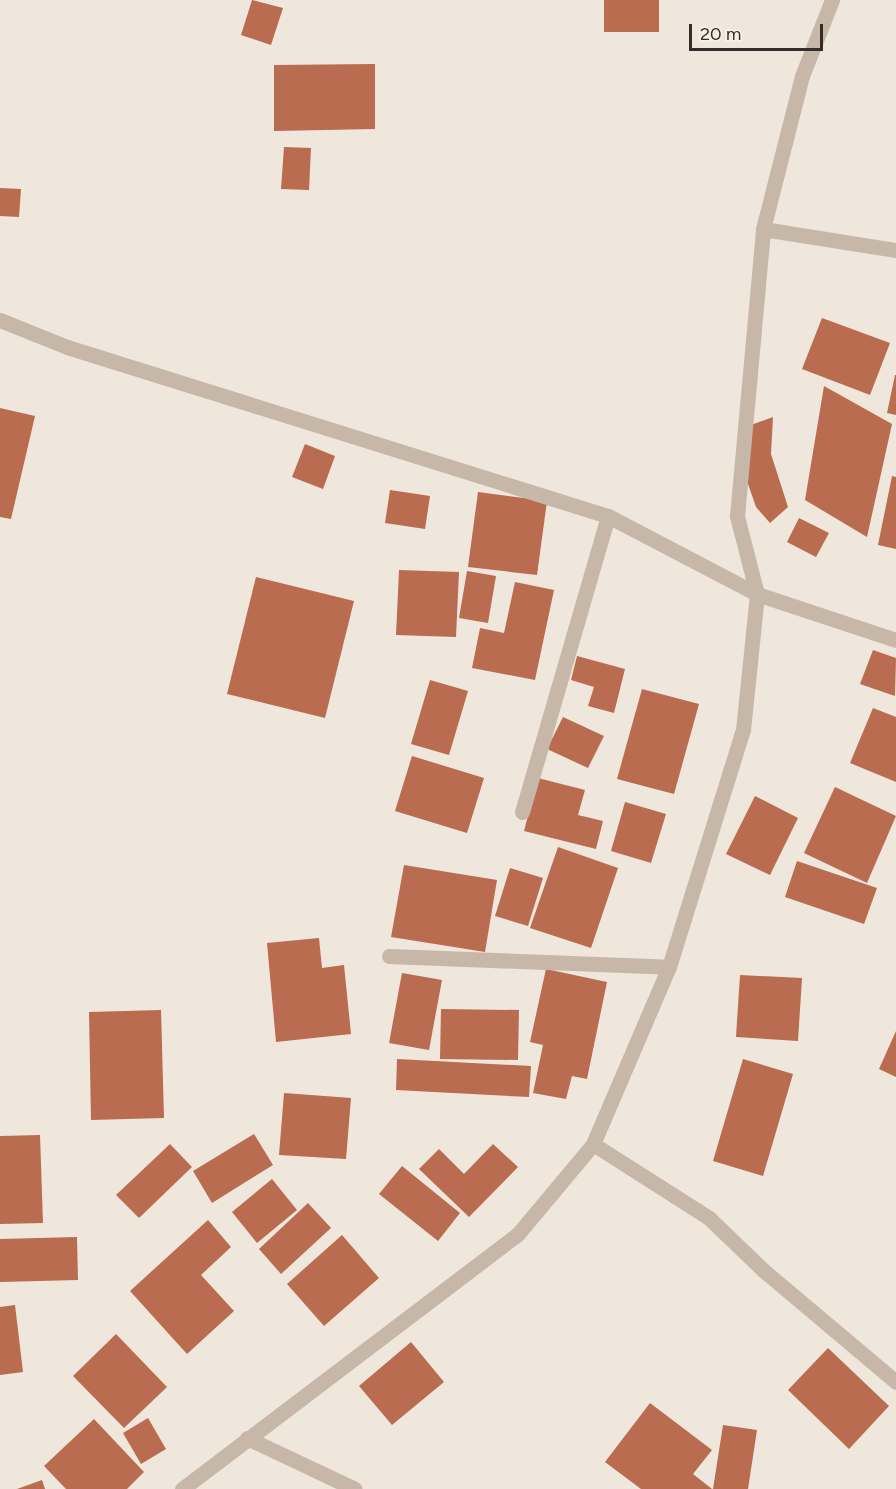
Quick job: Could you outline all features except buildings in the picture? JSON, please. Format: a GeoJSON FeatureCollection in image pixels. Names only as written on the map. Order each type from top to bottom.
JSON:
{"type":"FeatureCollection","features":[{"type":"Feature","properties":{"kind":"street"},"geometry":{"type":"LineString","coordinates":[[182,1489],[517,1235],[593,1144],[669,967],[743,730],[757,594],[737,516],[763,229],[802,76],[832,0]]}},
{"type":"Feature","properties":{"kind":"street"},"geometry":{"type":"LineString","coordinates":[[763,229],[896,250]]}},
{"type":"Feature","properties":{"kind":"street"},"geometry":{"type":"LineString","coordinates":[[0,320],[67,346],[608,516],[757,594],[896,640]]}},
{"type":"Feature","properties":{"kind":"street"},"geometry":{"type":"LineString","coordinates":[[522,812],[608,516]]}},
{"type":"Feature","properties":{"kind":"street"},"geometry":{"type":"LineString","coordinates":[[389,956],[669,967]]}},
{"type":"Feature","properties":{"kind":"street"},"geometry":{"type":"LineString","coordinates":[[593,1144],[709,1218],[763,1270],[896,1382]]}},
{"type":"Feature","properties":{"kind":"street"},"geometry":{"type":"LineString","coordinates":[[247,1438],[355,1489]]}}]}
